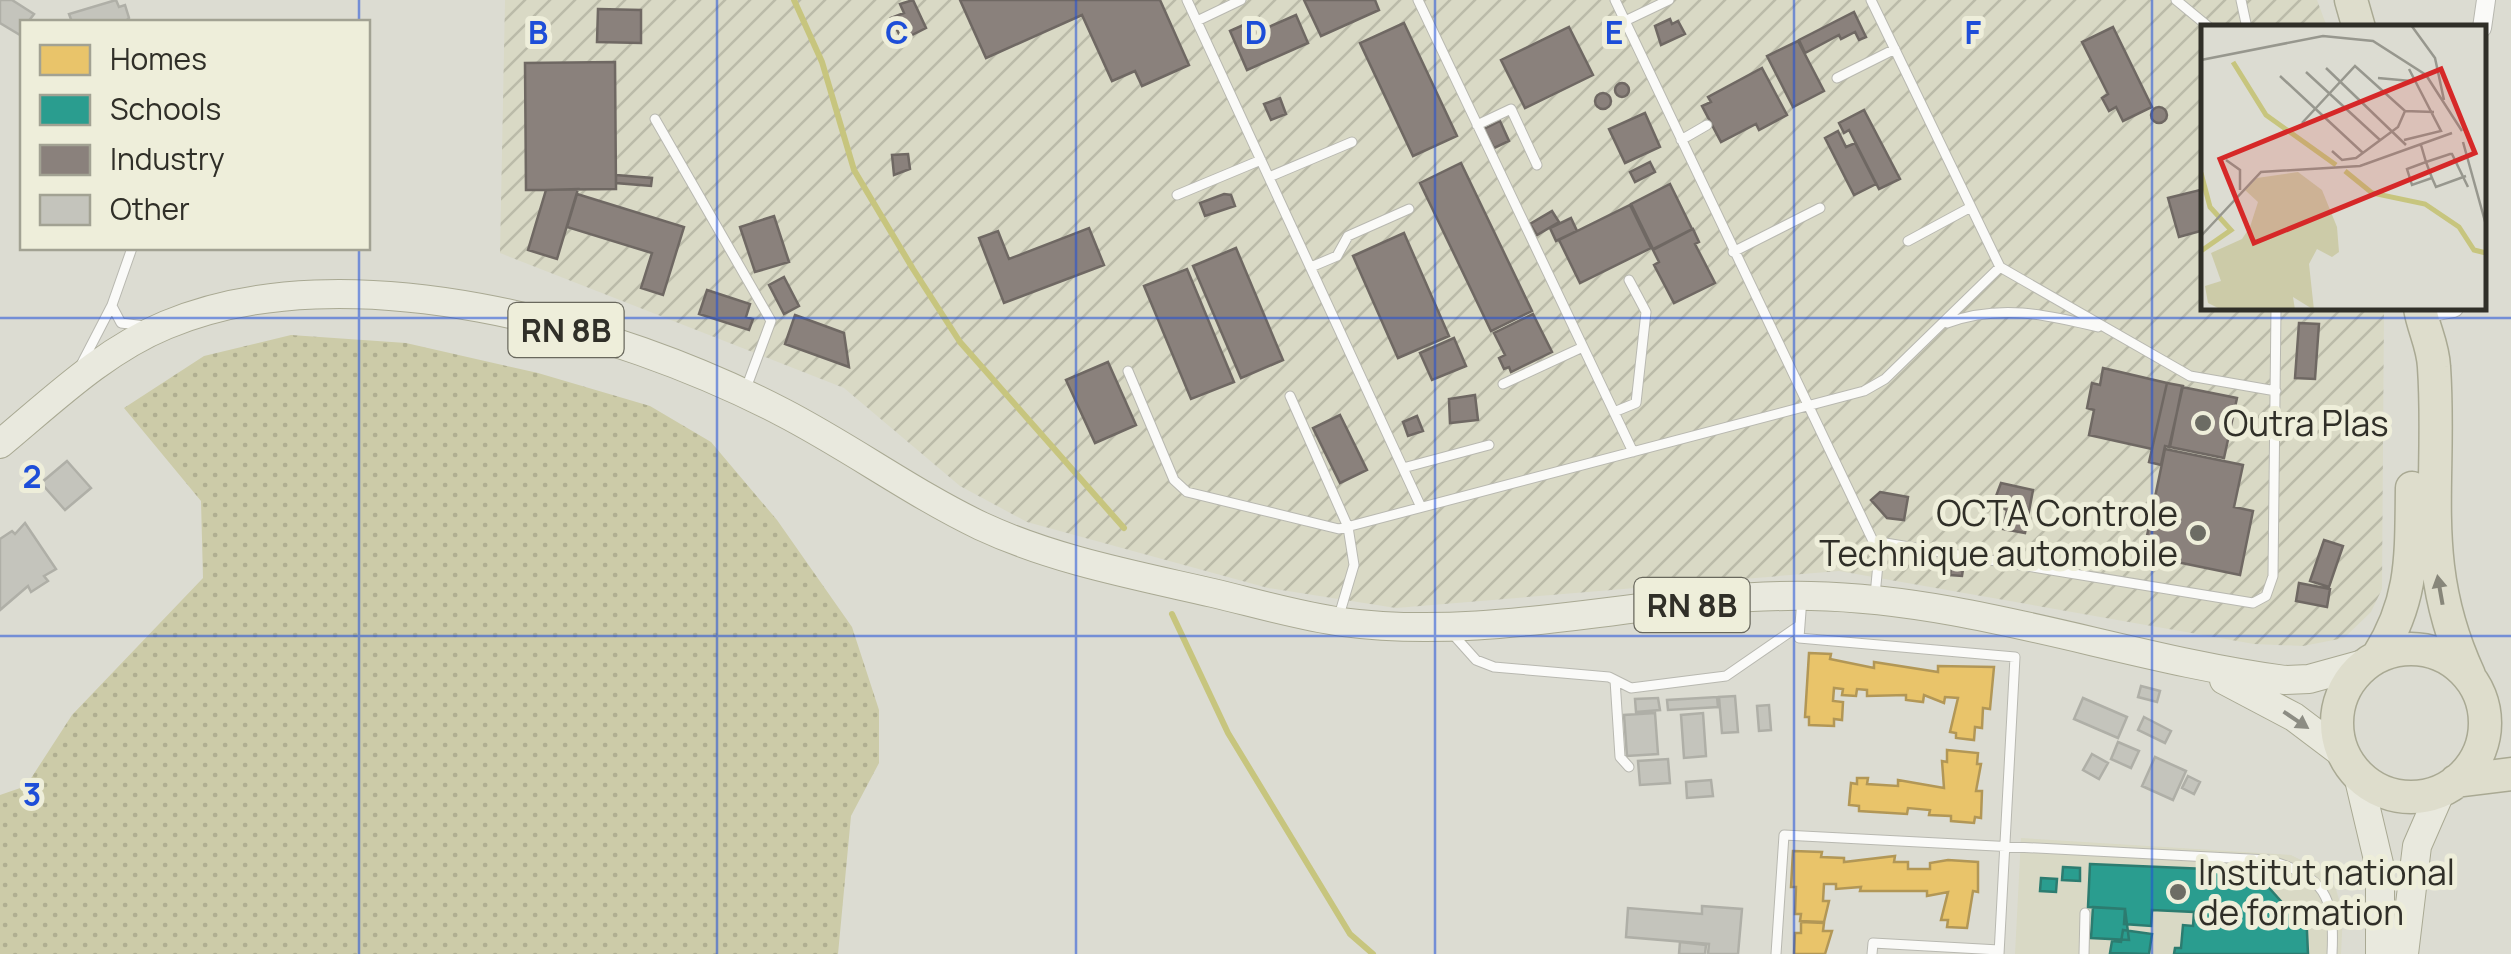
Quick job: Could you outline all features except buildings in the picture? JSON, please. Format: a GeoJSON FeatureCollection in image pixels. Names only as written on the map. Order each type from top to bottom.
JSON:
{"type":"FeatureCollection","features":[{"type":"Feature","properties":{"kind":"highway"},"geometry":{"type":"LineString","coordinates":[[2350,0],[2358,25]]}},
{"type":"Feature","properties":{"kind":"highway"},"geometry":{"type":"LineString","coordinates":[[2420,311],[2414,356],[2410,587],[2393,633],[2373,660],[2350,681],[2338,704],[2336,729],[2351,764],[2388,794],[2424,796],[2448,786],[2511,774]]}},
{"type":"Feature","properties":{"kind":"highway"},"geometry":{"type":"LineString","coordinates":[[2420,311],[2431,342],[2435,371],[2437,581],[2445,618],[2476,689],[2484,734],[2469,768],[2448,786]]}},
{"type":"Feature","properties":{"kind":"highway"},"geometry":{"type":"LineString","coordinates":[[2373,660],[2398,650],[2440,655],[2511,723]]}},
{"type":"Feature","properties":{"kind":"main road","name":"RN 8B"},"geometry":{"type":"LineString","coordinates":[[0,444],[115,352],[163,326],[245,301],[355,292],[532,321],[636,348],[744,393],[846,446],[982,526],[1036,548],[1124,573],[1337,622],[1448,629],[1803,596],[1874,598],[2286,680],[2309,679],[2373,660]]}},
{"type":"Feature","properties":{"kind":"main road","name":"RN 8B"},"geometry":{"type":"LineString","coordinates":[[2181,661],[2294,717],[2351,764]]}},
{"type":"Feature","properties":{"kind":"main road"},"geometry":{"type":"LineString","coordinates":[[2351,764],[2380,868],[2380,954]]}},
{"type":"Feature","properties":{"kind":"main road"},"geometry":{"type":"LineString","coordinates":[[2404,954],[2417,846],[2448,786]]}},
{"type":"Feature","properties":{"kind":"street"},"geometry":{"type":"LineString","coordinates":[[2482,25],[2486,0]]}},
{"type":"Feature","properties":{"kind":"lane"},"geometry":{"type":"LineString","coordinates":[[1187,0],[1420,506]]}},
{"type":"Feature","properties":{"kind":"lane"},"geometry":{"type":"LineString","coordinates":[[1197,21],[1241,0]]}},
{"type":"Feature","properties":{"kind":"lane"},"geometry":{"type":"LineString","coordinates":[[1418,0],[1633,452]]}},
{"type":"Feature","properties":{"kind":"lane"},"geometry":{"type":"LineString","coordinates":[[1615,0],[1872,542],[1878,564],[1874,598]]}},
{"type":"Feature","properties":{"kind":"lane"},"geometry":{"type":"LineString","coordinates":[[1625,21],[1650,4],[1669,0]]}},
{"type":"Feature","properties":{"kind":"lane"},"geometry":{"type":"LineString","coordinates":[[1871,0],[2000,267],[2190,376],[2276,391]]}},
{"type":"Feature","properties":{"kind":"lane"},"geometry":{"type":"LineString","coordinates":[[2176,0],[2206,25]]}},
{"type":"Feature","properties":{"kind":"lane"},"geometry":{"type":"LineString","coordinates":[[2241,0],[2247,25]]}},
{"type":"Feature","properties":{"kind":"lane"},"geometry":{"type":"LineString","coordinates":[[1837,78],[1895,50]]}},
{"type":"Feature","properties":{"kind":"lane"},"geometry":{"type":"LineString","coordinates":[[1477,125],[1512,109],[1538,165]]}},
{"type":"Feature","properties":{"kind":"lane"},"geometry":{"type":"LineString","coordinates":[[655,119],[771,321],[744,393]]}},
{"type":"Feature","properties":{"kind":"lane"},"geometry":{"type":"LineString","coordinates":[[1680,140],[1707,126]]}},
{"type":"Feature","properties":{"kind":"lane"},"geometry":{"type":"LineString","coordinates":[[1269,177],[1352,142]]}},
{"type":"Feature","properties":{"kind":"lane"},"geometry":{"type":"LineString","coordinates":[[1178,195],[1261,160]]}},
{"type":"Feature","properties":{"kind":"lane"},"geometry":{"type":"LineString","coordinates":[[1908,241],[1971,207]]}},
{"type":"Feature","properties":{"kind":"lane"},"geometry":{"type":"LineString","coordinates":[[1734,252],[1820,208]]}},
{"type":"Feature","properties":{"kind":"lane"},"geometry":{"type":"LineString","coordinates":[[1310,267],[1337,256],[1348,236],[1409,209]]}},
{"type":"Feature","properties":{"kind":"lane"},"geometry":{"type":"LineString","coordinates":[[69,387],[112,305],[131,250]]}},
{"type":"Feature","properties":{"kind":"lane"},"geometry":{"type":"LineString","coordinates":[[1128,372],[1174,480],[1187,492],[1339,529],[1807,409],[1885,380],[2000,267]]}},
{"type":"Feature","properties":{"kind":"lane"},"geometry":{"type":"LineString","coordinates":[[1614,412],[1636,402],[1646,312],[1629,280]]}},
{"type":"Feature","properties":{"kind":"lane"},"geometry":{"type":"LineString","coordinates":[[112,305],[121,323],[163,326]]}},
{"type":"Feature","properties":{"kind":"lane"},"geometry":{"type":"LineString","coordinates":[[1872,542],[2253,604],[2266,596],[2273,576],[2276,310]]}},
{"type":"Feature","properties":{"kind":"lane"},"geometry":{"type":"LineString","coordinates":[[1942,324],[1972,314],[2020,311],[2110,330]]}},
{"type":"Feature","properties":{"kind":"lane"},"geometry":{"type":"LineString","coordinates":[[1502,384],[1582,347]]}},
{"type":"Feature","properties":{"kind":"lane"},"geometry":{"type":"LineString","coordinates":[[1290,396],[1348,527],[1354,565],[1337,622]]}},
{"type":"Feature","properties":{"kind":"lane"},"geometry":{"type":"LineString","coordinates":[[1403,468],[1489,446]]}},
{"type":"Feature","properties":{"kind":"lane"},"geometry":{"type":"LineString","coordinates":[[1803,596],[1799,638],[2016,657]]}},
{"type":"Feature","properties":{"kind":"lane"},"geometry":{"type":"LineString","coordinates":[[1448,629],[1476,660],[1494,667],[1616,680],[1631,688],[1726,676],[1800,625]]}},
{"type":"Feature","properties":{"kind":"lane"},"geometry":{"type":"LineString","coordinates":[[1872,954],[1873,942],[1999,952],[2018,625]]}},
{"type":"Feature","properties":{"kind":"lane"},"geometry":{"type":"LineString","coordinates":[[1616,680],[1620,757],[1629,767]]}},
{"type":"Feature","properties":{"kind":"lane"},"geometry":{"type":"LineString","coordinates":[[1776,954],[1784,835],[2268,860],[2308,874],[2328,900],[2333,922],[2332,954]]}},
{"type":"Feature","properties":{"kind":"lane"},"geometry":{"type":"LineString","coordinates":[[2084,954],[2085,913]]}},
{"type":"Feature","properties":{"kind":"shaded area"},"geometry":{"type":"Polygon","coordinates":[[[505,0],[2317,0],[2326,25],[2201,25],[2201,310],[2384,310],[2382,589],[2371,612],[2344,638],[2303,646],[2254,644],[1839,571],[1396,608],[1268,588],[1027,522],[960,486],[844,388],[500,253],[505,0]]]}},
{"type":"Feature","properties":{"kind":"shaded area","name":"Institut national de formation"},"geometry":{"type":"Polygon","coordinates":[[[2021,838],[2291,855],[2317,868],[2335,886],[2343,913],[2341,954],[2015,954],[2021,838]]]}},
{"type":"Feature","properties":{"kind":"green space"},"geometry":{"type":"Polygon","coordinates":[[[291,335],[406,343],[538,373],[650,406],[711,442],[777,520],[852,627],[879,710],[879,763],[851,816],[838,954],[0,954],[0,795],[26,786],[72,715],[203,578],[201,501],[124,408],[204,356],[291,335]]]}},
{"type":"Feature","properties":{"kind":"waterway"},"geometry":{"type":"LineString","coordinates":[[794,0],[822,62],[854,170],[913,269],[960,342],[1124,528]]}},
{"type":"Feature","properties":{"kind":"waterway"},"geometry":{"type":"LineString","coordinates":[[1172,614],[1228,733],[1350,934],[1373,954]]}},
{"type":"Feature","properties":{"kind":"place","name":"Outra Plas"},"geometry":{"type":"Point","coordinates":[2203,423]}},
{"type":"Feature","properties":{"kind":"place","name":"OCTA Controle Technique automobile"},"geometry":{"type":"Point","coordinates":[2198,533]}},
{"type":"Feature","properties":{"kind":"place","name":"Institut national de formation"},"geometry":{"type":"Point","coordinates":[2178,892]}}]}
